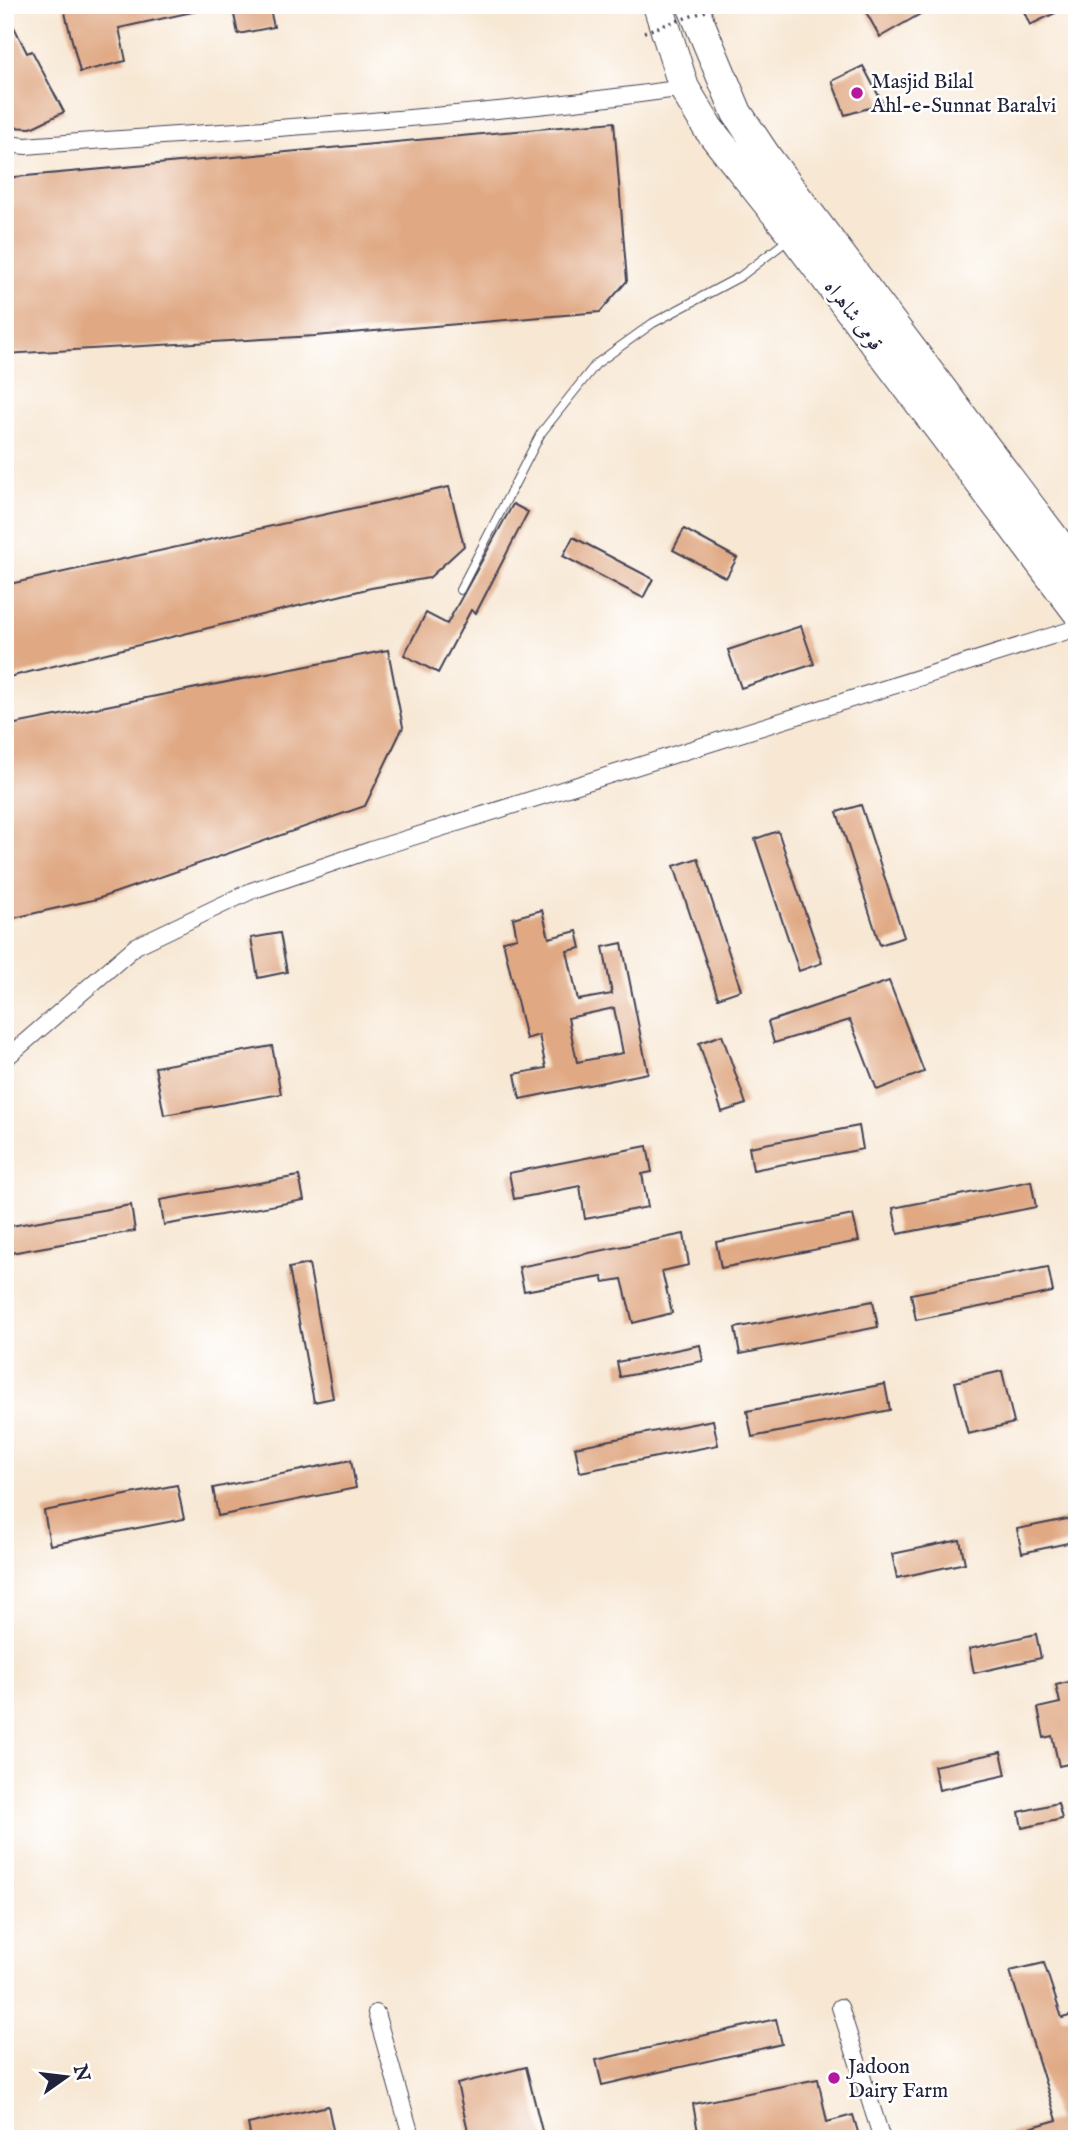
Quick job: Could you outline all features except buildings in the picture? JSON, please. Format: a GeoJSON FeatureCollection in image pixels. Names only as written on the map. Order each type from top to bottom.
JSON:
{"type":"FeatureCollection","features":[{"type":"Feature","properties":{"kind":"highway","name":"قومی شاہراہ"},"geometry":{"type":"LineString","coordinates":[[658,5],[684,88],[708,128],[794,236],[1077,611]]}},
{"type":"Feature","properties":{"kind":"highway","name":"قومی شاہراہ"},"geometry":{"type":"LineString","coordinates":[[692,5],[737,113],[1077,569]]}},
{"type":"Feature","properties":{"kind":"street"},"geometry":{"type":"LineString","coordinates":[[5,144],[26,146],[328,122],[604,99],[684,88]]}},
{"type":"Feature","properties":{"kind":"street"},"geometry":{"type":"LineString","coordinates":[[5,1059],[136,946],[251,891],[371,850],[1077,628]]}},
{"type":"Feature","properties":{"kind":"street"},"geometry":{"type":"LineString","coordinates":[[840,2007],[882,2139]]}},
{"type":"Feature","properties":{"kind":"street"},"geometry":{"type":"LineString","coordinates":[[376,2013],[412,2139]]}},
{"type":"Feature","properties":{"kind":"lane"},"geometry":{"type":"LineString","coordinates":[[460,590],[541,433],[596,364],[653,323],[741,276],[794,236]]}},
{"type":"Feature","properties":{"kind":"path"},"geometry":{"type":"LineString","coordinates":[[644,32],[724,5]]}},
{"type":"Feature","properties":{"kind":"place","name":"Masjid Bilal Ahl-e-Sunnat Baralvi"},"geometry":{"type":"Point","coordinates":[857,93]}},
{"type":"Feature","properties":{"kind":"place","name":"Jadoon Dairy Farm"},"geometry":{"type":"Point","coordinates":[834,2078]}}]}
